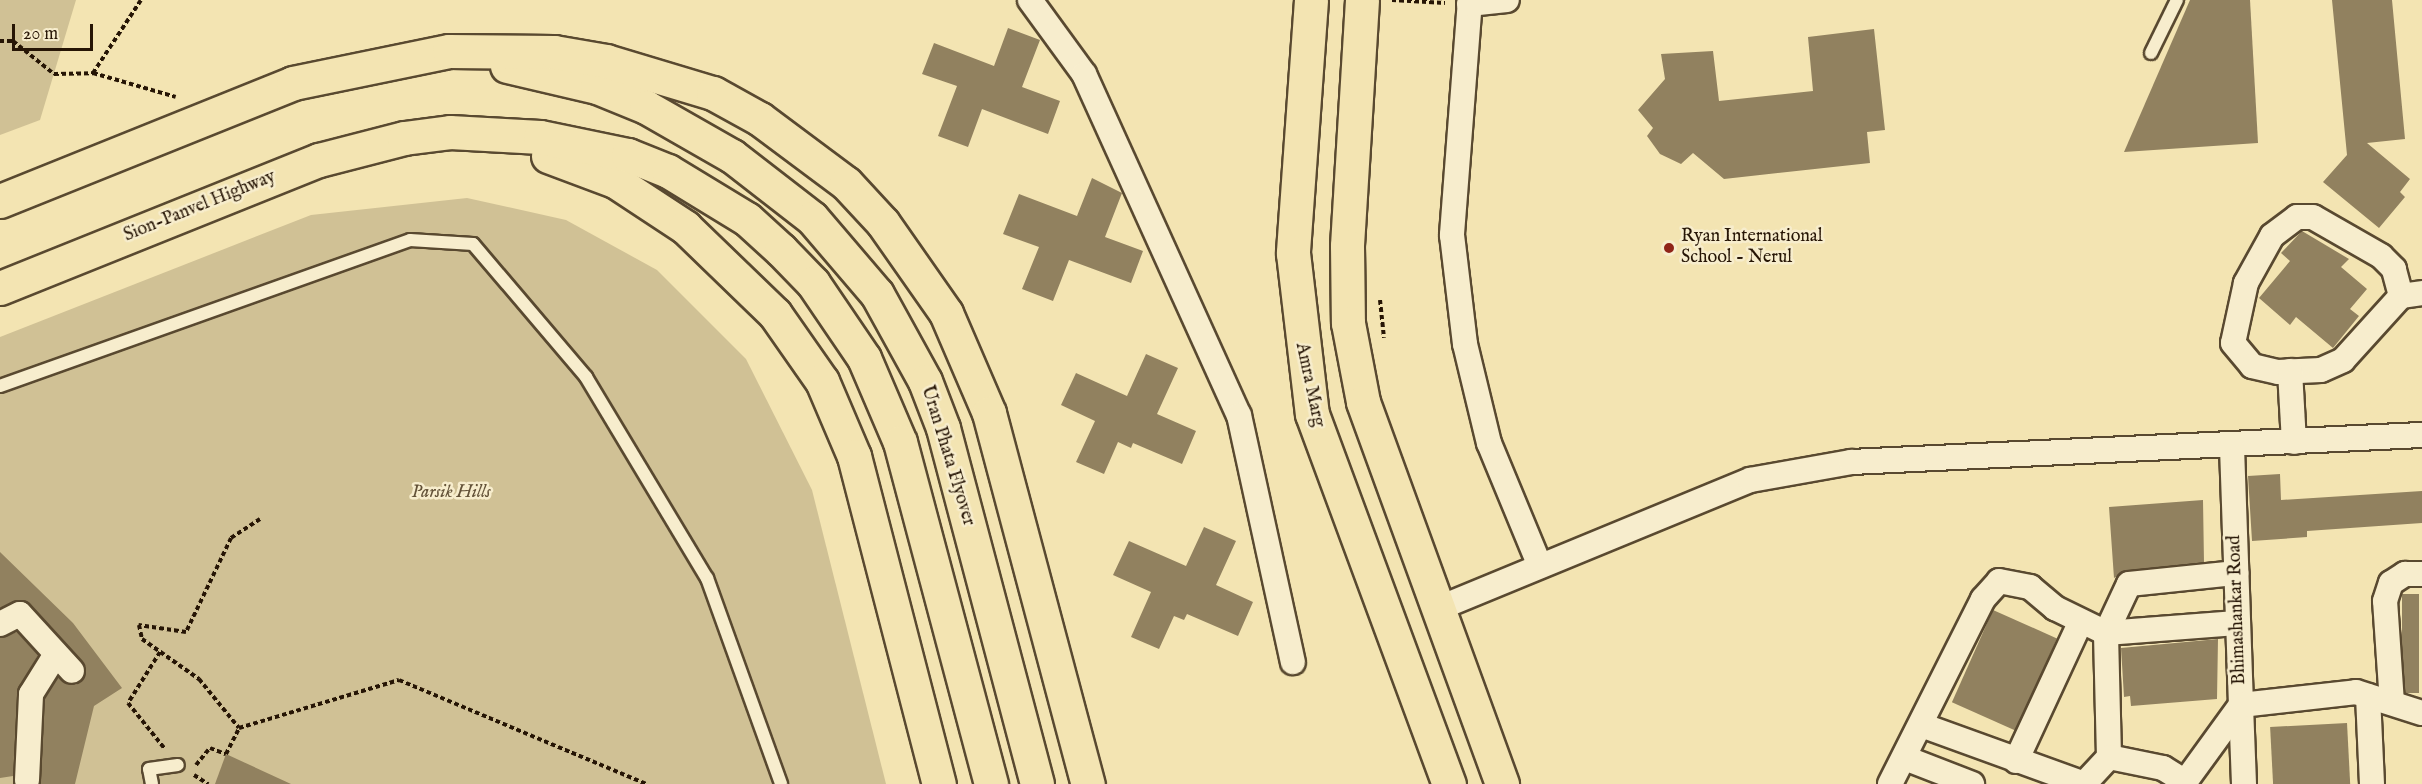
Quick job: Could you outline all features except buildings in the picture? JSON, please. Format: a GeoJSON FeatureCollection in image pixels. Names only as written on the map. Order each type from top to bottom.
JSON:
{"type":"FeatureCollection","features":[{"type":"Feature","properties":{"kind":"highway","name":"Amra Marg"},"geometry":{"type":"LineString","coordinates":[[1311,0],[1293,253],[1312,414],[1449,784]]}},
{"type":"Feature","properties":{"kind":"highway"},"geometry":{"type":"LineString","coordinates":[[1374,6],[1347,246],[1348,323],[1363,402],[1503,784]]}},
{"type":"Feature","properties":{"kind":"highway"},"geometry":{"type":"LineString","coordinates":[[0,201],[293,84],[395,61],[497,49],[554,52],[657,75],[713,93],[804,147],[853,191],[916,267],[969,362],[989,413],[1088,784]]}},
{"type":"Feature","properties":{"kind":"highway","name":"Uran Phata Flyover"},"geometry":{"type":"LineString","coordinates":[[395,61],[450,60],[548,75],[637,103],[690,132],[774,185],[812,218],[858,270],[903,336],[943,428],[1037,784]]}},
{"type":"Feature","properties":{"kind":"highway"},"geometry":{"type":"LineString","coordinates":[[404,138],[450,132],[540,137],[628,155],[668,171],[747,219],[781,250],[820,292],[864,358],[900,442],[991,784]]}},
{"type":"Feature","properties":{"kind":"highway"},"geometry":{"type":"LineString","coordinates":[[404,138],[537,152],[615,181],[685,227],[776,314],[822,381],[854,456],[939,784]]}},
{"type":"Feature","properties":{"kind":"highway","name":"Sion-Panvel Highway"},"geometry":{"type":"LineString","coordinates":[[0,288],[318,160],[404,138]]}},
{"type":"Feature","properties":{"kind":"street"},"geometry":{"type":"LineString","coordinates":[[1030,0],[1084,74],[1239,415],[1293,662]]}},
{"type":"Feature","properties":{"kind":"street"},"geometry":{"type":"LineString","coordinates":[[1507,0],[1469,2],[1452,235],[1466,344],[1490,442],[1540,566]]}},
{"type":"Feature","properties":{"kind":"street"},"geometry":{"type":"LineString","coordinates":[[2313,217],[2381,256],[2394,269],[2412,294],[2343,360],[2321,370],[2290,371],[2252,366],[2234,343],[2246,283],[2284,223],[2313,217]]}},
{"type":"Feature","properties":{"kind":"street"},"geometry":{"type":"LineString","coordinates":[[2290,371],[2294,442]]}},
{"type":"Feature","properties":{"kind":"street"},"geometry":{"type":"LineString","coordinates":[[1437,609],[1750,480],[1851,462],[2232,446],[2422,435]]}},
{"type":"Feature","properties":{"kind":"street","name":"Bhimashankar Road"},"geometry":{"type":"LineString","coordinates":[[2109,757],[2163,768],[2186,783],[2241,705],[2232,446]]}},
{"type":"Feature","properties":{"kind":"street"},"geometry":{"type":"LineString","coordinates":[[1924,726],[2084,784],[2109,757],[2106,633],[2129,584],[2236,573]]}},
{"type":"Feature","properties":{"kind":"street"},"geometry":{"type":"LineString","coordinates":[[2392,703],[2385,601],[2391,583],[2405,574],[2422,574]]}},
{"type":"Feature","properties":{"kind":"street"},"geometry":{"type":"LineString","coordinates":[[1890,784],[1924,726],[1983,599],[1999,581],[2030,587],[2081,621],[2106,633],[2237,623]]}},
{"type":"Feature","properties":{"kind":"street"},"geometry":{"type":"LineString","coordinates":[[0,624],[20,614],[64,662],[31,694],[27,780]]}},
{"type":"Feature","properties":{"kind":"street"},"geometry":{"type":"LineString","coordinates":[[2016,761],[2081,621]]}},
{"type":"Feature","properties":{"kind":"street"},"geometry":{"type":"LineString","coordinates":[[2244,784],[2241,705],[2356,692],[2422,713]]}},
{"type":"Feature","properties":{"kind":"street"},"geometry":{"type":"LineString","coordinates":[[2368,696],[2372,784]]}},
{"type":"Feature","properties":{"kind":"street"},"geometry":{"type":"LineString","coordinates":[[1905,758],[1972,784]]}},
{"type":"Feature","properties":{"kind":"lane"},"geometry":{"type":"LineString","coordinates":[[2151,53],[2177,0]]}},
{"type":"Feature","properties":{"kind":"lane"},"geometry":{"type":"LineString","coordinates":[[0,386],[410,240],[473,244],[586,377],[707,578],[782,784]]}},
{"type":"Feature","properties":{"kind":"lane"},"geometry":{"type":"LineString","coordinates":[[152,784],[148,770],[178,765]]}},
{"type":"Feature","properties":{"kind":"path"},"geometry":{"type":"LineString","coordinates":[[93,73],[141,0]]}},
{"type":"Feature","properties":{"kind":"path"},"geometry":{"type":"LineString","coordinates":[[1383,0],[1469,2]]}},
{"type":"Feature","properties":{"kind":"path"},"geometry":{"type":"LineString","coordinates":[[1374,6],[1388,0]]}},
{"type":"Feature","properties":{"kind":"path"},"geometry":{"type":"LineString","coordinates":[[0,41],[13,41],[54,74],[93,73],[181,98]]}},
{"type":"Feature","properties":{"kind":"path"},"geometry":{"type":"LineString","coordinates":[[1379,289],[1385,348]]}},
{"type":"Feature","properties":{"kind":"path"},"geometry":{"type":"LineString","coordinates":[[239,728],[199,679],[142,639],[139,625],[186,632],[231,538],[260,519]]}},
{"type":"Feature","properties":{"kind":"path"},"geometry":{"type":"LineString","coordinates":[[160,652],[128,704],[178,765]]}},
{"type":"Feature","properties":{"kind":"path"},"geometry":{"type":"LineString","coordinates":[[208,784],[190,772],[210,748],[226,754],[239,728],[399,680],[646,784]]}},
{"type":"Feature","properties":{"kind":"green space"},"geometry":{"type":"Polygon","coordinates":[[[0,0],[76,0],[40,120],[0,135],[0,0]]]}},
{"type":"Feature","properties":{"kind":"green space","name":"Parsik Hills"},"geometry":{"type":"Polygon","coordinates":[[[467,198],[566,220],[657,270],[746,359],[812,490],[886,784],[0,784],[0,337],[311,215],[467,198]]]}},
{"type":"Feature","properties":{"kind":"place","name":"Ryan International School - Nerul"},"geometry":{"type":"Point","coordinates":[1669,248]}}]}
